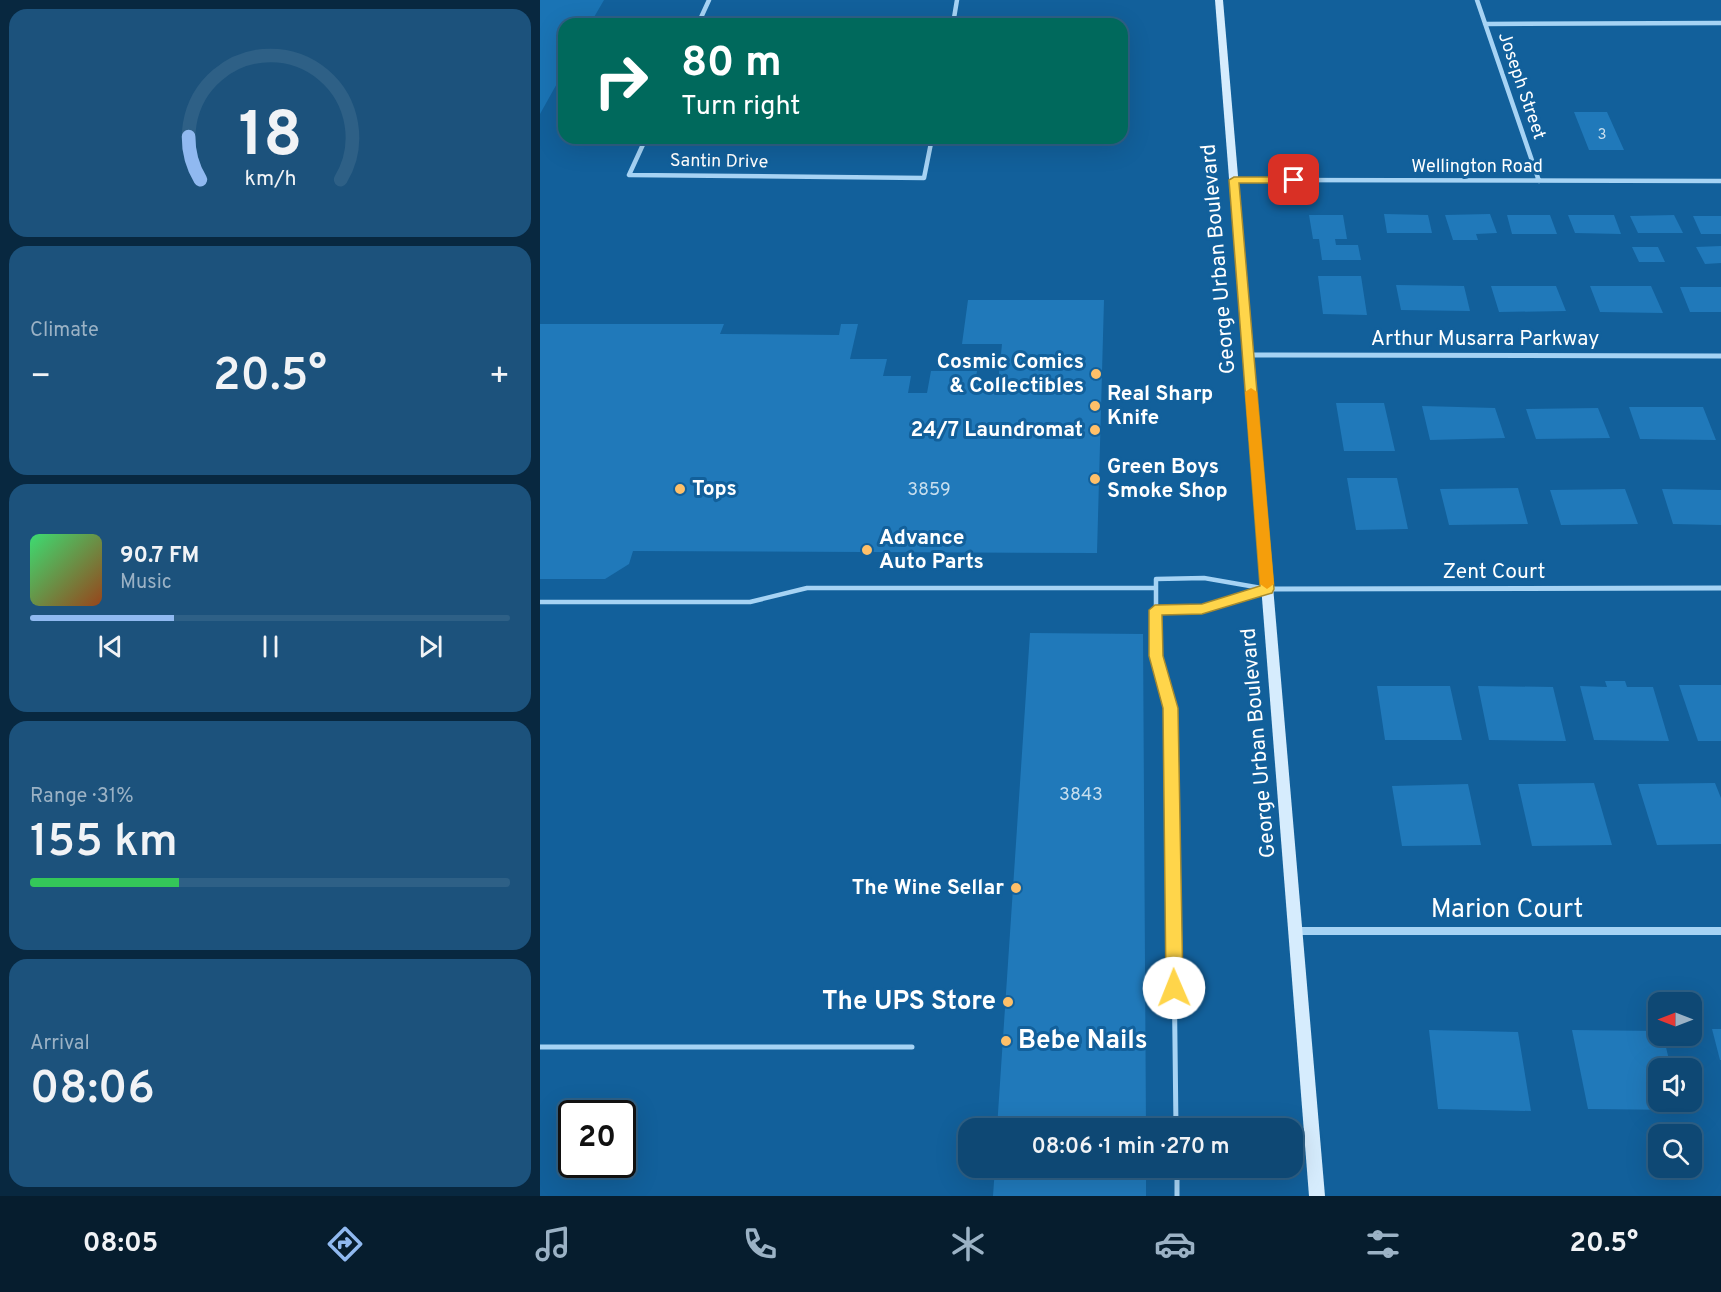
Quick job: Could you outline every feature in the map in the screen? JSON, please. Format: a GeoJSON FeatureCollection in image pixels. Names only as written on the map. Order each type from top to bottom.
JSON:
{"type":"FeatureCollection","features":[{"type":"Feature","properties":{"kind":"street"},"geometry":{"type":"LineString","coordinates":[[701,18],[709,0]]}},
{"type":"Feature","properties":{"kind":"street"},"geometry":{"type":"LineString","coordinates":[[954,18],[957,0]]}},
{"type":"Feature","properties":{"kind":"street","name":"George Urban Boulevard"},"geometry":{"type":"LineString","coordinates":[[1219,0],[1317,1196]]}},
{"type":"Feature","properties":{"kind":"street","name":"Joseph Street"},"geometry":{"type":"LineString","coordinates":[[1477,0],[1539,181]]}},
{"type":"Feature","properties":{"kind":"street"},"geometry":{"type":"LineString","coordinates":[[1485,24],[1721,23]]}},
{"type":"Feature","properties":{"kind":"street","name":"Santin Drive"},"geometry":{"type":"LineString","coordinates":[[643,144],[629,175],[924,178],[931,144]]}},
{"type":"Feature","properties":{"kind":"street","name":"Wellington Road"},"geometry":{"type":"LineString","coordinates":[[1234,180],[1721,181]]}},
{"type":"Feature","properties":{"kind":"street","name":"Arthur Musarra Parkway"},"geometry":{"type":"LineString","coordinates":[[1248,355],[1721,356]]}},
{"type":"Feature","properties":{"kind":"street","name":"Zent Court"},"geometry":{"type":"LineString","coordinates":[[1267,589],[1721,588]]}},
{"type":"Feature","properties":{"kind":"street","name":"Marion Court"},"geometry":{"type":"LineString","coordinates":[[1294,931],[1721,931]]}},
{"type":"Feature","properties":{"kind":"lane"},"geometry":{"type":"LineString","coordinates":[[1176,1118],[1171,708],[1156,656],[1156,579],[1204,578],[1267,589]]}},
{"type":"Feature","properties":{"kind":"lane"},"geometry":{"type":"LineString","coordinates":[[540,602],[750,602],[807,588],[1156,588]]}},
{"type":"Feature","properties":{"kind":"lane"},"geometry":{"type":"LineString","coordinates":[[1155,610],[1202,609],[1267,589]]}},
{"type":"Feature","properties":{"kind":"lane"},"geometry":{"type":"LineString","coordinates":[[540,1047],[912,1047]]}},
{"type":"Feature","properties":{"kind":"lane"},"geometry":{"type":"LineString","coordinates":[[1177,1178],[1177,1196]]}},
{"type":"Feature","properties":{"kind":"shaded area"},"geometry":{"type":"Polygon","coordinates":[[[540,0],[604,0],[594,18],[558,18],[558,82],[540,114],[540,0]]]}},
{"type":"Feature","properties":{"kind":"building"},"geometry":{"type":"Polygon","coordinates":[[[1574,112],[1607,112],[1624,150],[1589,150],[1574,112]]]}},
{"type":"Feature","properties":{"kind":"building"},"geometry":{"type":"Polygon","coordinates":[[[1384,214],[1428,215],[1432,233],[1387,233],[1384,214]]]}},
{"type":"Feature","properties":{"kind":"building"},"geometry":{"type":"Polygon","coordinates":[[[1490,214],[1497,233],[1476,234],[1478,240],[1453,240],[1445,215],[1490,214]]]}},
{"type":"Feature","properties":{"kind":"building"},"geometry":{"type":"Polygon","coordinates":[[[1309,215],[1343,215],[1347,239],[1335,239],[1336,245],[1358,245],[1361,260],[1322,260],[1319,239],[1313,239],[1309,215]]]}},
{"type":"Feature","properties":{"kind":"building"},"geometry":{"type":"Polygon","coordinates":[[[1507,215],[1550,215],[1557,234],[1512,234],[1507,215]]]}},
{"type":"Feature","properties":{"kind":"building"},"geometry":{"type":"Polygon","coordinates":[[[1568,215],[1614,215],[1621,234],[1575,233],[1568,215]]]}},
{"type":"Feature","properties":{"kind":"building"},"geometry":{"type":"Polygon","coordinates":[[[1674,215],[1683,233],[1638,233],[1630,216],[1674,215]]]}},
{"type":"Feature","properties":{"kind":"building"},"geometry":{"type":"Polygon","coordinates":[[[1693,216],[1721,216],[1721,234],[1701,234],[1693,216]]]}},
{"type":"Feature","properties":{"kind":"building"},"geometry":{"type":"Polygon","coordinates":[[[1721,246],[1721,263],[1705,264],[1696,247],[1721,246]]]}},
{"type":"Feature","properties":{"kind":"building"},"geometry":{"type":"Polygon","coordinates":[[[1632,247],[1658,247],[1665,262],[1639,262],[1632,247]]]}},
{"type":"Feature","properties":{"kind":"building"},"geometry":{"type":"Polygon","coordinates":[[[1318,276],[1361,276],[1367,315],[1323,314],[1318,276]]]}},
{"type":"Feature","properties":{"kind":"building"},"geometry":{"type":"Polygon","coordinates":[[[1396,285],[1464,286],[1470,311],[1401,310],[1396,285]]]}},
{"type":"Feature","properties":{"kind":"building"},"geometry":{"type":"Polygon","coordinates":[[[1491,286],[1556,286],[1566,311],[1499,312],[1491,286]]]}},
{"type":"Feature","properties":{"kind":"building"},"geometry":{"type":"Polygon","coordinates":[[[1590,286],[1651,286],[1663,313],[1600,312],[1590,286]]]}},
{"type":"Feature","properties":{"kind":"building"},"geometry":{"type":"Polygon","coordinates":[[[1680,287],[1721,287],[1721,312],[1690,312],[1680,287]]]}},
{"type":"Feature","properties":{"kind":"building"},"geometry":{"type":"Polygon","coordinates":[[[968,300],[1104,300],[1097,553],[633,551],[629,564],[605,579],[540,579],[540,324],[724,324],[720,334],[839,335],[841,324],[858,324],[850,359],[887,359],[883,376],[911,376],[908,393],[927,393],[931,371],[977,371],[975,383],[998,383],[1002,344],[962,344],[968,300]]]}},
{"type":"Feature","properties":{"kind":"building"},"geometry":{"type":"Polygon","coordinates":[[[1336,403],[1384,403],[1395,451],[1344,451],[1336,403]]]}},
{"type":"Feature","properties":{"kind":"building"},"geometry":{"type":"Polygon","coordinates":[[[1422,406],[1495,408],[1505,438],[1430,440],[1422,406]]]}},
{"type":"Feature","properties":{"kind":"building"},"geometry":{"type":"Polygon","coordinates":[[[1629,407],[1703,407],[1716,440],[1640,439],[1629,407]]]}},
{"type":"Feature","properties":{"kind":"building"},"geometry":{"type":"Polygon","coordinates":[[[1598,408],[1610,438],[1536,439],[1526,409],[1598,408]]]}},
{"type":"Feature","properties":{"kind":"building"},"geometry":{"type":"Polygon","coordinates":[[[1347,478],[1397,478],[1408,529],[1356,530],[1347,478]]]}},
{"type":"Feature","properties":{"kind":"building"},"geometry":{"type":"Polygon","coordinates":[[[1518,488],[1528,524],[1449,525],[1440,489],[1518,488]]]}},
{"type":"Feature","properties":{"kind":"building"},"geometry":{"type":"Polygon","coordinates":[[[1625,489],[1638,524],[1561,525],[1550,490],[1625,489]]]}},
{"type":"Feature","properties":{"kind":"building"},"geometry":{"type":"Polygon","coordinates":[[[1662,489],[1721,490],[1721,525],[1673,524],[1662,489]]]}},
{"type":"Feature","properties":{"kind":"building"},"geometry":{"type":"Polygon","coordinates":[[[1030,633],[1143,634],[1146,1118],[998,1118],[1030,633]]]}},
{"type":"Feature","properties":{"kind":"building"},"geometry":{"type":"Polygon","coordinates":[[[1605,681],[1625,681],[1627,687],[1653,687],[1669,741],[1594,740],[1580,686],[1607,687],[1605,681]]]}},
{"type":"Feature","properties":{"kind":"building"},"geometry":{"type":"Polygon","coordinates":[[[1679,685],[1721,685],[1721,741],[1698,741],[1679,685]]]}},
{"type":"Feature","properties":{"kind":"building"},"geometry":{"type":"Polygon","coordinates":[[[1377,686],[1450,686],[1462,740],[1385,740],[1377,686]]]}},
{"type":"Feature","properties":{"kind":"building"},"geometry":{"type":"Polygon","coordinates":[[[1478,686],[1553,687],[1566,741],[1489,740],[1478,686]]]}},
{"type":"Feature","properties":{"kind":"building"},"geometry":{"type":"Polygon","coordinates":[[[1594,783],[1612,845],[1532,846],[1518,784],[1594,783]]]}},
{"type":"Feature","properties":{"kind":"building"},"geometry":{"type":"Polygon","coordinates":[[[1715,783],[1721,798],[1721,844],[1657,845],[1638,784],[1715,783]]]}},
{"type":"Feature","properties":{"kind":"building"},"geometry":{"type":"Polygon","coordinates":[[[1468,784],[1481,845],[1402,846],[1392,786],[1468,784]]]}},
{"type":"Feature","properties":{"kind":"building"},"geometry":{"type":"Polygon","coordinates":[[[1712,1029],[1721,1029],[1721,1060],[1720,1060],[1712,1029]]]}},
{"type":"Feature","properties":{"kind":"building"},"geometry":{"type":"Polygon","coordinates":[[[1429,1030],[1518,1032],[1531,1111],[1438,1109],[1429,1030]]]}},
{"type":"Feature","properties":{"kind":"building"},"geometry":{"type":"Polygon","coordinates":[[[1572,1030],[1648,1031],[1648,1046],[1666,1046],[1669,1058],[1648,1058],[1648,1110],[1588,1109],[1572,1030]]]}},
{"type":"Feature","properties":{"kind":"building"},"geometry":{"type":"Polygon","coordinates":[[[994,1178],[1146,1178],[1146,1196],[993,1196],[994,1178]]]}},
{"type":"Feature","properties":{"kind":"slow traffic"},"geometry":{"type":"LineString","coordinates":[[1251,392],[1267,584]]}},
{"type":"Feature","properties":{"kind":"place","name":"Cosmic Comics & Collectibles"},"geometry":{"type":"Point","coordinates":[1096,374]}},
{"type":"Feature","properties":{"kind":"place","name":"Real Sharp Knife"},"geometry":{"type":"Point","coordinates":[1095,406]}},
{"type":"Feature","properties":{"kind":"place","name":"24/7 Laundromat"},"geometry":{"type":"Point","coordinates":[1095,430]}},
{"type":"Feature","properties":{"kind":"place","name":"Green Boys Smoke Shop"},"geometry":{"type":"Point","coordinates":[1095,479]}},
{"type":"Feature","properties":{"kind":"place","name":"Tops"},"geometry":{"type":"Point","coordinates":[680,489]}},
{"type":"Feature","properties":{"kind":"place","name":"Advance Auto Parts"},"geometry":{"type":"Point","coordinates":[867,550]}},
{"type":"Feature","properties":{"kind":"place","name":"The Wine Sellar"},"geometry":{"type":"Point","coordinates":[1016,888]}},
{"type":"Feature","properties":{"kind":"place","name":"The UPS Store"},"geometry":{"type":"Point","coordinates":[1008,1002]}},
{"type":"Feature","properties":{"kind":"place","name":"Bebe Nails"},"geometry":{"type":"Point","coordinates":[1006,1041]}},
{"type":"Feature","properties":{"kind":"route"},"geometry":{"type":"LineString","coordinates":[[1174,988],[1171,708],[1156,656],[1155,610],[1202,609],[1267,589],[1234,180],[1294,180]]}}]}
